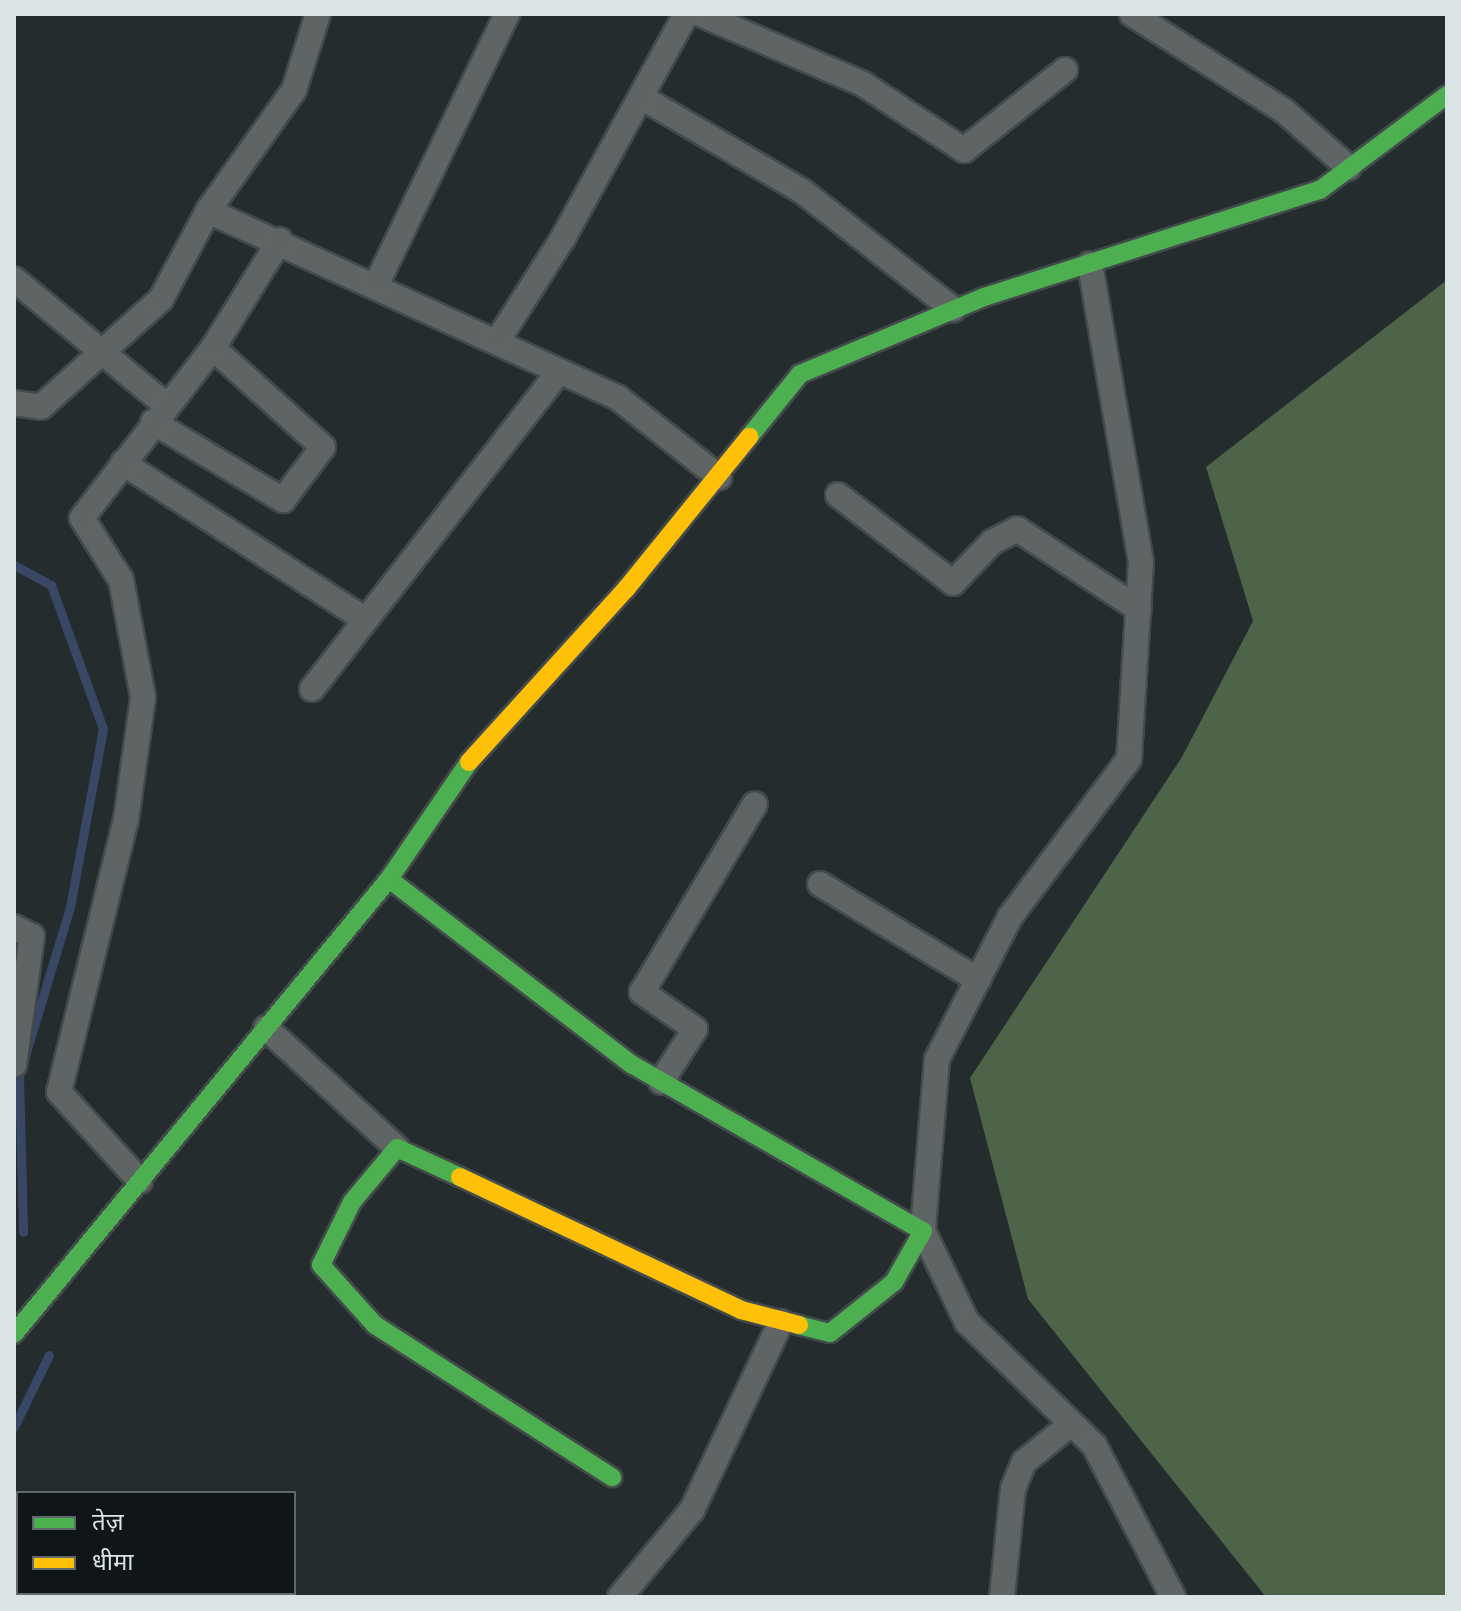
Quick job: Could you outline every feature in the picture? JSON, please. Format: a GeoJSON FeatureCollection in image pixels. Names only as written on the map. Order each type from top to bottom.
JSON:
{"type":"FeatureCollection","features":[{"type":"Feature","properties":{"kind":"street"},"geometry":{"type":"LineString","coordinates":[[14,403],[41,407],[161,299],[208,211],[294,90],[318,14]]}},
{"type":"Feature","properties":{"kind":"street"},"geometry":{"type":"LineString","coordinates":[[377,283],[507,14]]}},
{"type":"Feature","properties":{"kind":"street"},"geometry":{"type":"LineString","coordinates":[[498,340],[641,97],[686,14]]}},
{"type":"Feature","properties":{"kind":"street"},"geometry":{"type":"LineString","coordinates":[[700,14],[863,84],[964,150],[1065,70]]}},
{"type":"Feature","properties":{"kind":"street"},"geometry":{"type":"LineString","coordinates":[[1132,14],[1284,111],[1349,168]]}},
{"type":"Feature","properties":{"kind":"street"},"geometry":{"type":"LineString","coordinates":[[14,1334],[389,879],[472,758],[719,477],[800,374],[953,309],[1320,190],[1447,95]]}},
{"type":"Feature","properties":{"kind":"street"},"geometry":{"type":"LineString","coordinates":[[641,97],[802,191],[953,309]]}},
{"type":"Feature","properties":{"kind":"street"},"geometry":{"type":"LineString","coordinates":[[208,211],[377,283],[617,397],[719,477]]}},
{"type":"Feature","properties":{"kind":"street"},"geometry":{"type":"LineString","coordinates":[[140,1181],[59,1092],[126,820],[143,697],[121,580],[82,518],[213,348],[280,240]]}},
{"type":"Feature","properties":{"kind":"street"},"geometry":{"type":"LineString","coordinates":[[266,1028],[397,1148],[467,1175],[698,1291],[781,1322],[830,1333],[859,1317],[894,1282],[923,1231],[937,1059],[1010,917],[1129,759],[1141,562],[1090,264]]}},
{"type":"Feature","properties":{"kind":"street"},"geometry":{"type":"LineString","coordinates":[[14,279],[102,352],[160,413],[283,500],[323,447],[213,348]]}},
{"type":"Feature","properties":{"kind":"street"},"geometry":{"type":"LineString","coordinates":[[312,689],[559,372]]}},
{"type":"Feature","properties":{"kind":"street"},"geometry":{"type":"LineString","coordinates":[[123,463],[364,619]]}},
{"type":"Feature","properties":{"kind":"street"},"geometry":{"type":"LineString","coordinates":[[838,495],[953,583],[992,542],[1017,529],[1139,609]]}},
{"type":"Feature","properties":{"kind":"street"},"geometry":{"type":"LineString","coordinates":[[661,1082],[695,1029],[642,992],[755,804]]}},
{"type":"Feature","properties":{"kind":"street"},"geometry":{"type":"LineString","coordinates":[[389,879],[560,1014],[661,1082],[923,1231],[967,1322],[1094,1445],[1173,1597]]}},
{"type":"Feature","properties":{"kind":"street"},"geometry":{"type":"LineString","coordinates":[[820,884],[978,980]]}},
{"type":"Feature","properties":{"kind":"street"},"geometry":{"type":"LineString","coordinates":[[14,927],[32,936],[14,1065]]}},
{"type":"Feature","properties":{"kind":"street"},"geometry":{"type":"LineString","coordinates":[[397,1148],[352,1202],[321,1265],[375,1325],[612,1477]]}},
{"type":"Feature","properties":{"kind":"street"},"geometry":{"type":"LineString","coordinates":[[620,1597],[692,1510],[781,1322]]}},
{"type":"Feature","properties":{"kind":"street"},"geometry":{"type":"LineString","coordinates":[[1002,1597],[1019,1475],[1024,1462],[1071,1424]]}},
{"type":"Feature","properties":{"kind":"green space"},"geometry":{"type":"Polygon","coordinates":[[[1447,280],[1447,1597],[1266,1597],[1028,1299],[970,1078],[1182,757],[1253,621],[1206,467],[1447,280]]]}},
{"type":"Feature","properties":{"kind":"waterway"},"geometry":{"type":"LineString","coordinates":[[14,565],[51,585],[103,729],[70,907],[19,1076],[23,1232]]}},
{"type":"Feature","properties":{"kind":"waterway"},"geometry":{"type":"LineString","coordinates":[[14,1427],[49,1355]]}},
{"type":"Feature","properties":{"kind":"traffic: fast"},"geometry":{"type":"LineString","coordinates":[[749,437],[800,374],[984,297],[1320,190],[1447,95]]}},
{"type":"Feature","properties":{"kind":"traffic: fast"},"geometry":{"type":"LineString","coordinates":[[14,1334],[389,879],[469,762]]}},
{"type":"Feature","properties":{"kind":"traffic: fast"},"geometry":{"type":"LineString","coordinates":[[389,879],[631,1064],[923,1231],[894,1282],[830,1333],[799,1325]]}},
{"type":"Feature","properties":{"kind":"traffic: fast"},"geometry":{"type":"LineString","coordinates":[[460,1177],[397,1148],[352,1202],[321,1265],[375,1325],[612,1477]]}},
{"type":"Feature","properties":{"kind":"traffic: slow"},"geometry":{"type":"LineString","coordinates":[[469,762],[626,589],[749,437]]}},
{"type":"Feature","properties":{"kind":"traffic: slow"},"geometry":{"type":"LineString","coordinates":[[460,1177],[741,1310],[799,1325]]}}]}
